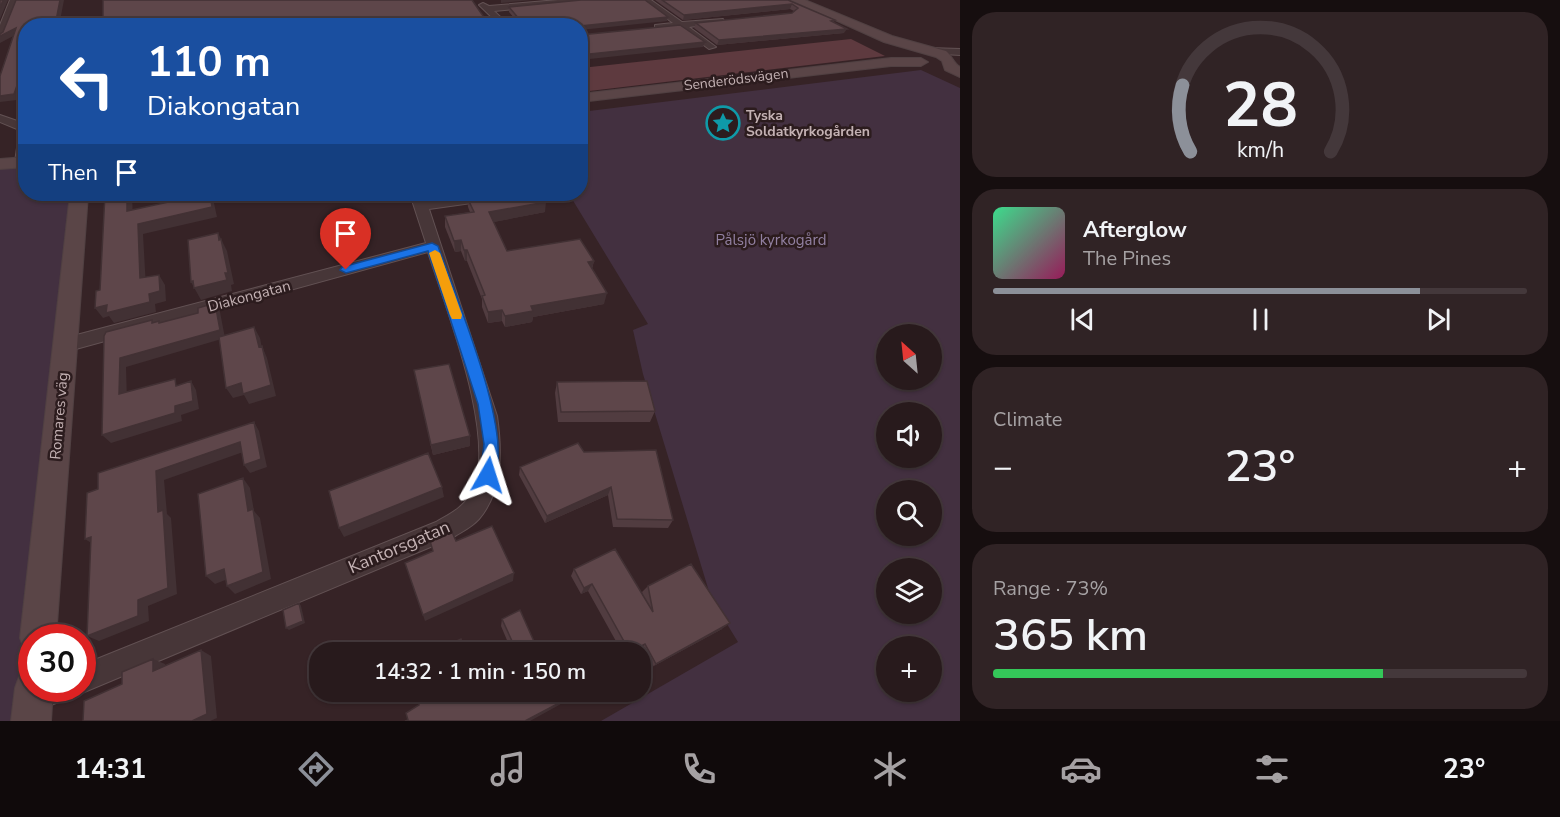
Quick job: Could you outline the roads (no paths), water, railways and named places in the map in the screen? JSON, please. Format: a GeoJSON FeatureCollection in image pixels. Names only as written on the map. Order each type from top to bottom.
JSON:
{"type":"FeatureCollection","features":[{"type":"Feature","properties":{"kind":"street"},"geometry":{"type":"LineString","coordinates":[[0,36],[14,0]]}},
{"type":"Feature","properties":{"kind":"street"},"geometry":{"type":"LineString","coordinates":[[479,0],[497,18]]}},
{"type":"Feature","properties":{"kind":"street"},"geometry":{"type":"LineString","coordinates":[[487,9],[583,0]]}},
{"type":"Feature","properties":{"kind":"street"},"geometry":{"type":"LineString","coordinates":[[646,0],[712,47]]}},
{"type":"Feature","properties":{"kind":"street"},"geometry":{"type":"LineString","coordinates":[[796,0],[808,3],[888,39],[960,75]]}},
{"type":"Feature","properties":{"kind":"street"},"geometry":{"type":"LineString","coordinates":[[649,28],[731,20]]}},
{"type":"Feature","properties":{"kind":"street"},"geometry":{"type":"LineString","coordinates":[[888,39],[903,47],[906,54],[925,56]]}},
{"type":"Feature","properties":{"kind":"street","name":"Senderödsvägen"},"geometry":{"type":"LineString","coordinates":[[891,62],[906,54]]}},
{"type":"Feature","properties":{"kind":"street","name":"Senderödsvägen"},"geometry":{"type":"LineString","coordinates":[[588,97],[891,62],[925,56],[940,64],[953,56]]}},
{"type":"Feature","properties":{"kind":"street"},"geometry":{"type":"LineString","coordinates":[[953,56],[950,67],[960,75]]}},
{"type":"Feature","properties":{"kind":"street"},"geometry":{"type":"LineString","coordinates":[[0,118],[18,126]]}},
{"type":"Feature","properties":{"kind":"street"},"geometry":{"type":"LineString","coordinates":[[0,164],[18,162]]}},
{"type":"Feature","properties":{"kind":"street","name":"Romares väg"},"geometry":{"type":"LineString","coordinates":[[39,624],[78,201]]}},
{"type":"Feature","properties":{"kind":"street","name":"Kantorsgatan"},"geometry":{"type":"LineString","coordinates":[[96,673],[444,530],[463,520],[473,510],[488,475],[491,444],[489,423],[485,404],[418,201]]}},
{"type":"Feature","properties":{"kind":"street","name":"Diakongatan"},"geometry":{"type":"LineString","coordinates":[[65,345],[432,246]]}},
{"type":"Feature","properties":{"kind":"place","name":"Tyska Soldatkyrkogården"},"geometry":{"type":"Point","coordinates":[723,123]}},
{"type":"Feature","properties":{"kind":"park label","name":"Pålsjö kyrkogård"},"geometry":{"type":"Point","coordinates":[771,240]}}]}
